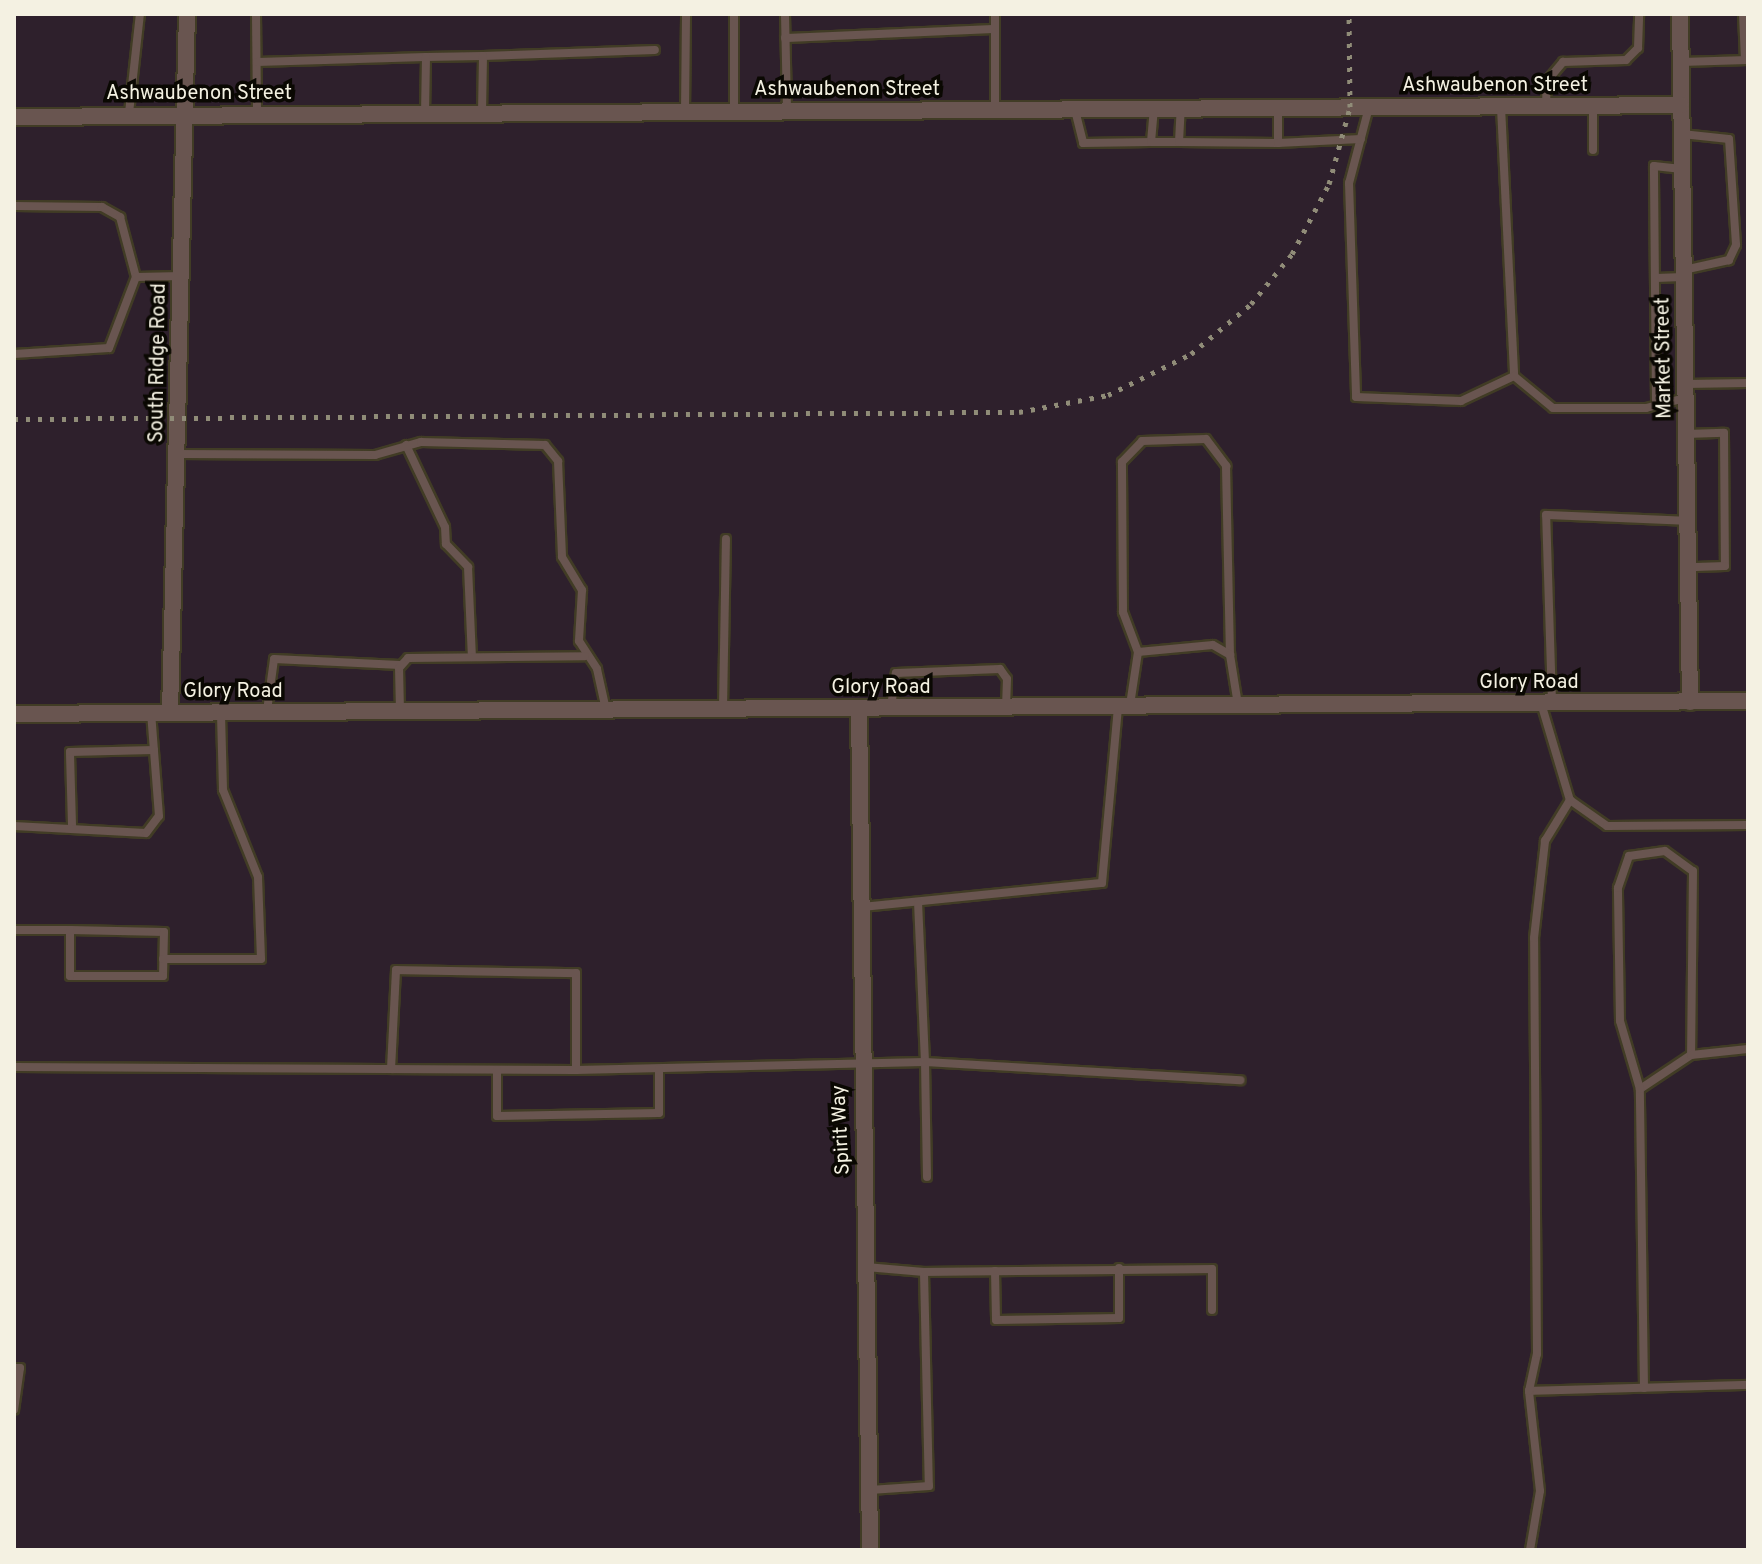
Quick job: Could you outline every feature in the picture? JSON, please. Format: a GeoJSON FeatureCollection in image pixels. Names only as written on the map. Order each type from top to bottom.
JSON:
{"type":"FeatureCollection","features":[{"type":"Feature","properties":{"kind":"street","name":"South Ridge Road"},"geometry":{"type":"LineString","coordinates":[[170,713],[187,14]]}},
{"type":"Feature","properties":{"kind":"street","name":"Market Street"},"geometry":{"type":"LineString","coordinates":[[1680,14],[1690,702]]}},
{"type":"Feature","properties":{"kind":"street","name":"Ashwaubenon Street"},"geometry":{"type":"LineString","coordinates":[[14,114],[1681,105]]}},
{"type":"Feature","properties":{"kind":"street","name":"Glory Road"},"geometry":{"type":"LineString","coordinates":[[14,714],[1748,701]]}},
{"type":"Feature","properties":{"kind":"street","name":"Spirit Way"},"geometry":{"type":"LineString","coordinates":[[859,708],[859,1067],[866,1267],[870,1550]]}},
{"type":"Feature","properties":{"kind":"lane"},"geometry":{"type":"LineString","coordinates":[[129,113],[140,14]]}},
{"type":"Feature","properties":{"kind":"lane"},"geometry":{"type":"LineString","coordinates":[[256,14],[257,115]]}},
{"type":"Feature","properties":{"kind":"lane"},"geometry":{"type":"LineString","coordinates":[[685,112],[686,14]]}},
{"type":"Feature","properties":{"kind":"lane"},"geometry":{"type":"LineString","coordinates":[[734,14],[734,111]]}},
{"type":"Feature","properties":{"kind":"lane"},"geometry":{"type":"LineString","coordinates":[[785,14],[787,111]]}},
{"type":"Feature","properties":{"kind":"lane"},"geometry":{"type":"LineString","coordinates":[[995,14],[995,109]]}},
{"type":"Feature","properties":{"kind":"lane"},"geometry":{"type":"LineString","coordinates":[[1546,105],[1547,81],[1563,62],[1626,60],[1638,48],[1639,14]]}},
{"type":"Feature","properties":{"kind":"lane"},"geometry":{"type":"LineString","coordinates":[[1680,62],[1747,60],[1743,14]]}},
{"type":"Feature","properties":{"kind":"lane"},"geometry":{"type":"LineString","coordinates":[[785,38],[995,29]]}},
{"type":"Feature","properties":{"kind":"lane"},"geometry":{"type":"LineString","coordinates":[[257,62],[655,50]]}},
{"type":"Feature","properties":{"kind":"lane"},"geometry":{"type":"LineString","coordinates":[[482,113],[483,56]]}},
{"type":"Feature","properties":{"kind":"lane"},"geometry":{"type":"LineString","coordinates":[[425,113],[426,57]]}},
{"type":"Feature","properties":{"kind":"lane"},"geometry":{"type":"LineString","coordinates":[[1593,105],[1593,150]]}},
{"type":"Feature","properties":{"kind":"lane"},"geometry":{"type":"LineString","coordinates":[[1369,106],[1349,183],[1356,397],[1461,401],[1514,376]]}},
{"type":"Feature","properties":{"kind":"lane"},"geometry":{"type":"LineString","coordinates":[[1501,106],[1514,376],[1553,408],[1656,404],[1685,391],[1748,383]]}},
{"type":"Feature","properties":{"kind":"lane"},"geometry":{"type":"LineString","coordinates":[[1278,107],[1278,143]]}},
{"type":"Feature","properties":{"kind":"lane"},"geometry":{"type":"LineString","coordinates":[[1151,142],[1154,108]]}},
{"type":"Feature","properties":{"kind":"lane"},"geometry":{"type":"LineString","coordinates":[[1179,142],[1181,108]]}},
{"type":"Feature","properties":{"kind":"lane"},"geometry":{"type":"LineString","coordinates":[[1074,109],[1083,143],[1278,143],[1361,139]]}},
{"type":"Feature","properties":{"kind":"lane"},"geometry":{"type":"LineString","coordinates":[[1656,278],[1729,260],[1736,245],[1735,155],[1716,133],[1681,134]]}},
{"type":"Feature","properties":{"kind":"lane"},"geometry":{"type":"LineString","coordinates":[[1656,404],[1654,166],[1682,169]]}},
{"type":"Feature","properties":{"kind":"lane"},"geometry":{"type":"LineString","coordinates":[[14,206],[111,212],[120,217],[136,277],[109,348],[14,354]]}},
{"type":"Feature","properties":{"kind":"lane"},"geometry":{"type":"LineString","coordinates":[[136,277],[181,276]]}},
{"type":"Feature","properties":{"kind":"lane"},"geometry":{"type":"LineString","coordinates":[[1686,434],[1724,433],[1725,566],[1688,567]]}},
{"type":"Feature","properties":{"kind":"lane"},"geometry":{"type":"LineString","coordinates":[[861,907],[1102,883],[1124,706],[1138,652],[1123,612],[1122,462],[1142,441],[1206,439],[1226,466],[1230,655],[1238,705]]}},
{"type":"Feature","properties":{"kind":"lane"},"geometry":{"type":"LineString","coordinates":[[177,454],[375,455],[406,445],[552,450],[562,557],[582,590],[585,656],[597,669],[606,710]]}},
{"type":"Feature","properties":{"kind":"lane"},"geometry":{"type":"LineString","coordinates":[[406,445],[445,527],[446,544],[468,567],[472,657]]}},
{"type":"Feature","properties":{"kind":"lane"},"geometry":{"type":"LineString","coordinates":[[1687,521],[1546,515],[1547,703],[1570,800],[1607,826],[1748,825]]}},
{"type":"Feature","properties":{"kind":"lane"},"geometry":{"type":"LineString","coordinates":[[723,709],[726,539]]}},
{"type":"Feature","properties":{"kind":"lane"},"geometry":{"type":"LineString","coordinates":[[1138,652],[1213,645],[1230,655]]}},
{"type":"Feature","properties":{"kind":"lane"},"geometry":{"type":"LineString","coordinates":[[267,712],[274,659],[400,665],[408,658],[585,656]]}},
{"type":"Feature","properties":{"kind":"lane"},"geometry":{"type":"LineString","coordinates":[[400,665],[400,711]]}},
{"type":"Feature","properties":{"kind":"lane"},"geometry":{"type":"LineString","coordinates":[[891,708],[896,673],[1000,669],[1007,679],[1006,707]]}},
{"type":"Feature","properties":{"kind":"lane"},"geometry":{"type":"LineString","coordinates":[[163,959],[261,959],[258,877],[223,790],[221,712]]}},
{"type":"Feature","properties":{"kind":"lane"},"geometry":{"type":"LineString","coordinates":[[14,826],[72,825],[99,834],[146,833],[159,816],[151,713]]}},
{"type":"Feature","properties":{"kind":"lane"},"geometry":{"type":"LineString","coordinates":[[72,825],[70,752],[154,750]]}},
{"type":"Feature","properties":{"kind":"lane"},"geometry":{"type":"LineString","coordinates":[[1530,1550],[1540,1491],[1529,1391],[1537,1354],[1534,938],[1545,841],[1570,800]]}},
{"type":"Feature","properties":{"kind":"lane"},"geometry":{"type":"LineString","coordinates":[[1644,1388],[1640,1089],[1620,1021],[1618,888],[1621,869],[1642,851],[1665,851],[1693,871],[1691,1055]]}},
{"type":"Feature","properties":{"kind":"lane"},"geometry":{"type":"LineString","coordinates":[[918,903],[927,1177]]}},
{"type":"Feature","properties":{"kind":"lane"},"geometry":{"type":"LineString","coordinates":[[14,930],[70,930],[164,932],[163,976],[70,976],[70,930]]}},
{"type":"Feature","properties":{"kind":"lane"},"geometry":{"type":"LineString","coordinates":[[391,1069],[396,970],[576,973],[576,1070]]}},
{"type":"Feature","properties":{"kind":"lane"},"geometry":{"type":"LineString","coordinates":[[1640,1089],[1691,1055],[1748,1049]]}},
{"type":"Feature","properties":{"kind":"lane"},"geometry":{"type":"LineString","coordinates":[[14,1067],[576,1070],[859,1067],[925,1062],[1240,1080]]}},
{"type":"Feature","properties":{"kind":"lane"},"geometry":{"type":"LineString","coordinates":[[497,1070],[497,1116],[659,1113],[659,1069]]}},
{"type":"Feature","properties":{"kind":"lane"},"geometry":{"type":"LineString","coordinates":[[866,1267],[924,1272],[1212,1269],[1212,1310]]}},
{"type":"Feature","properties":{"kind":"lane"},"geometry":{"type":"LineString","coordinates":[[995,1271],[996,1320],[1119,1318],[1119,1268]]}},
{"type":"Feature","properties":{"kind":"lane"},"geometry":{"type":"LineString","coordinates":[[869,1490],[929,1486],[924,1272]]}},
{"type":"Feature","properties":{"kind":"lane"},"geometry":{"type":"LineString","coordinates":[[14,1368],[20,1368],[14,1410]]}},
{"type":"Feature","properties":{"kind":"lane"},"geometry":{"type":"LineString","coordinates":[[1529,1391],[1748,1385]]}},
{"type":"Feature","properties":{"kind":"shaded area"},"geometry":{"type":"Polygon","coordinates":[[[14,14],[1748,14],[1748,1550],[14,1550],[14,14]]]}},
{"type":"Feature","properties":{"kind":"railway"},"geometry":{"type":"LineString","coordinates":[[14,419],[1019,412],[1108,395],[1191,354],[1251,304],[1292,254],[1329,184],[1350,107],[1349,14]]}}]}
